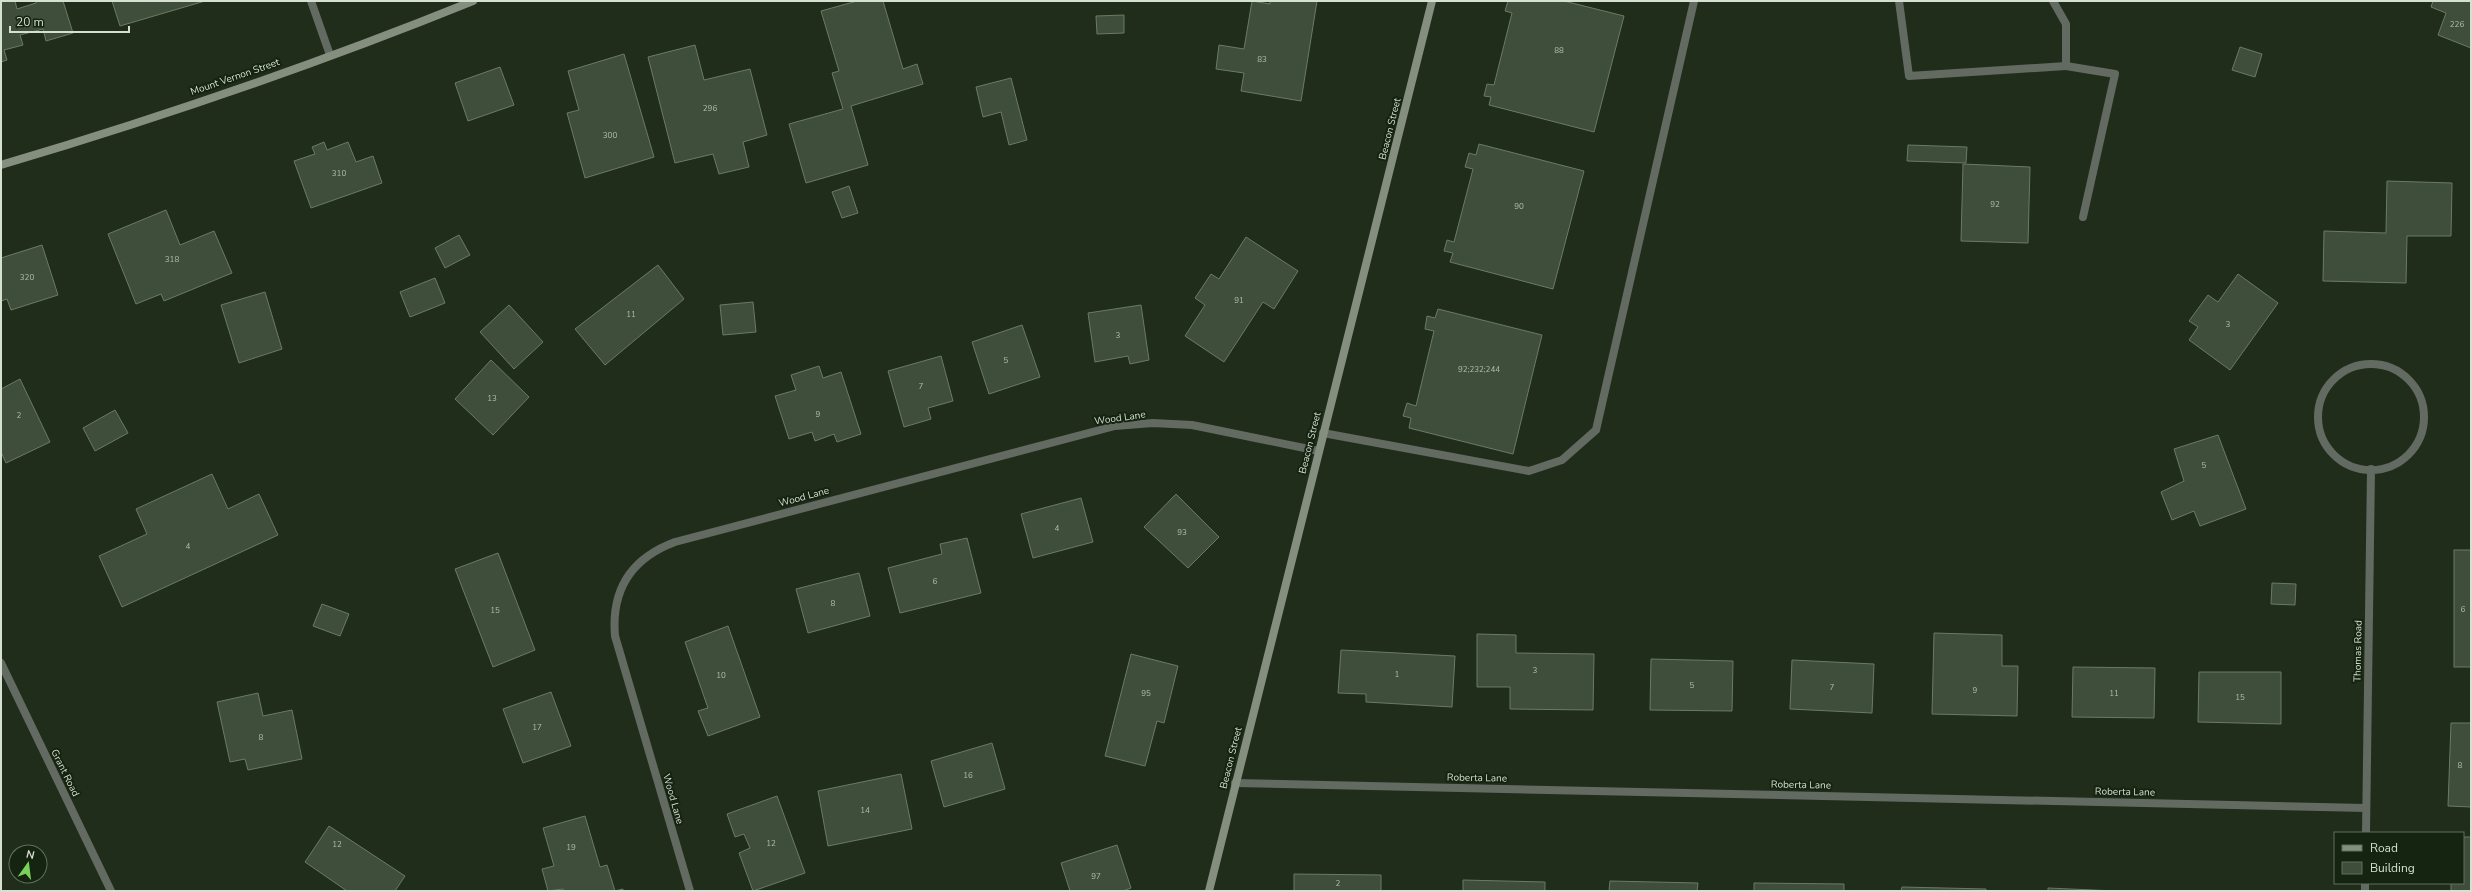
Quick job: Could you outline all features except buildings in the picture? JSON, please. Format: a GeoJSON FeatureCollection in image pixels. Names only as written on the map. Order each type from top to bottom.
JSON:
{"type":"FeatureCollection","features":[{"type":"Feature","properties":{"kind":"main road","name":"Mount Vernon Street"},"geometry":{"type":"LineString","coordinates":[[1,165],[102,135],[330,55],[473,1]]}},
{"type":"Feature","properties":{"kind":"main road","name":"Beacon Street"},"geometry":{"type":"LineString","coordinates":[[1209,891],[1432,1]]}},
{"type":"Feature","properties":{"kind":"street"},"geometry":{"type":"LineString","coordinates":[[311,1],[330,55]]}},
{"type":"Feature","properties":{"kind":"street"},"geometry":{"type":"LineString","coordinates":[[1323,433],[1529,471],[1562,460],[1596,430],[1694,1]]}},
{"type":"Feature","properties":{"kind":"street"},"geometry":{"type":"LineString","coordinates":[[1899,1],[1909,76],[2066,66],[2115,74],[2082,217]]}},
{"type":"Feature","properties":{"kind":"street"},"geometry":{"type":"LineString","coordinates":[[2053,1],[2066,24],[2066,66]]}},
{"type":"Feature","properties":{"kind":"street"},"geometry":{"type":"LineString","coordinates":[[2374,364],[2394,369],[2412,383],[2422,402],[2424,413],[2421,434],[2410,453],[2392,465],[2371,469],[2351,466],[2335,455],[2324,439],[2318,421],[2320,401],[2324,392],[2337,377],[2353,367],[2374,364]]}},
{"type":"Feature","properties":{"kind":"street","name":"Wood Lane"},"geometry":{"type":"LineString","coordinates":[[690,891],[615,636],[613,620],[620,591],[636,565],[648,555],[675,542],[1115,426],[1153,423],[1192,424],[1319,451]]}},
{"type":"Feature","properties":{"kind":"street","name":"Thomas Road"},"geometry":{"type":"LineString","coordinates":[[2366,832],[2371,469]]}},
{"type":"Feature","properties":{"kind":"street","name":"Grant Road"},"geometry":{"type":"LineString","coordinates":[[1,663],[111,891]]}},
{"type":"Feature","properties":{"kind":"street","name":"Roberta Lane"},"geometry":{"type":"LineString","coordinates":[[1235,783],[2366,808]]}}]}
